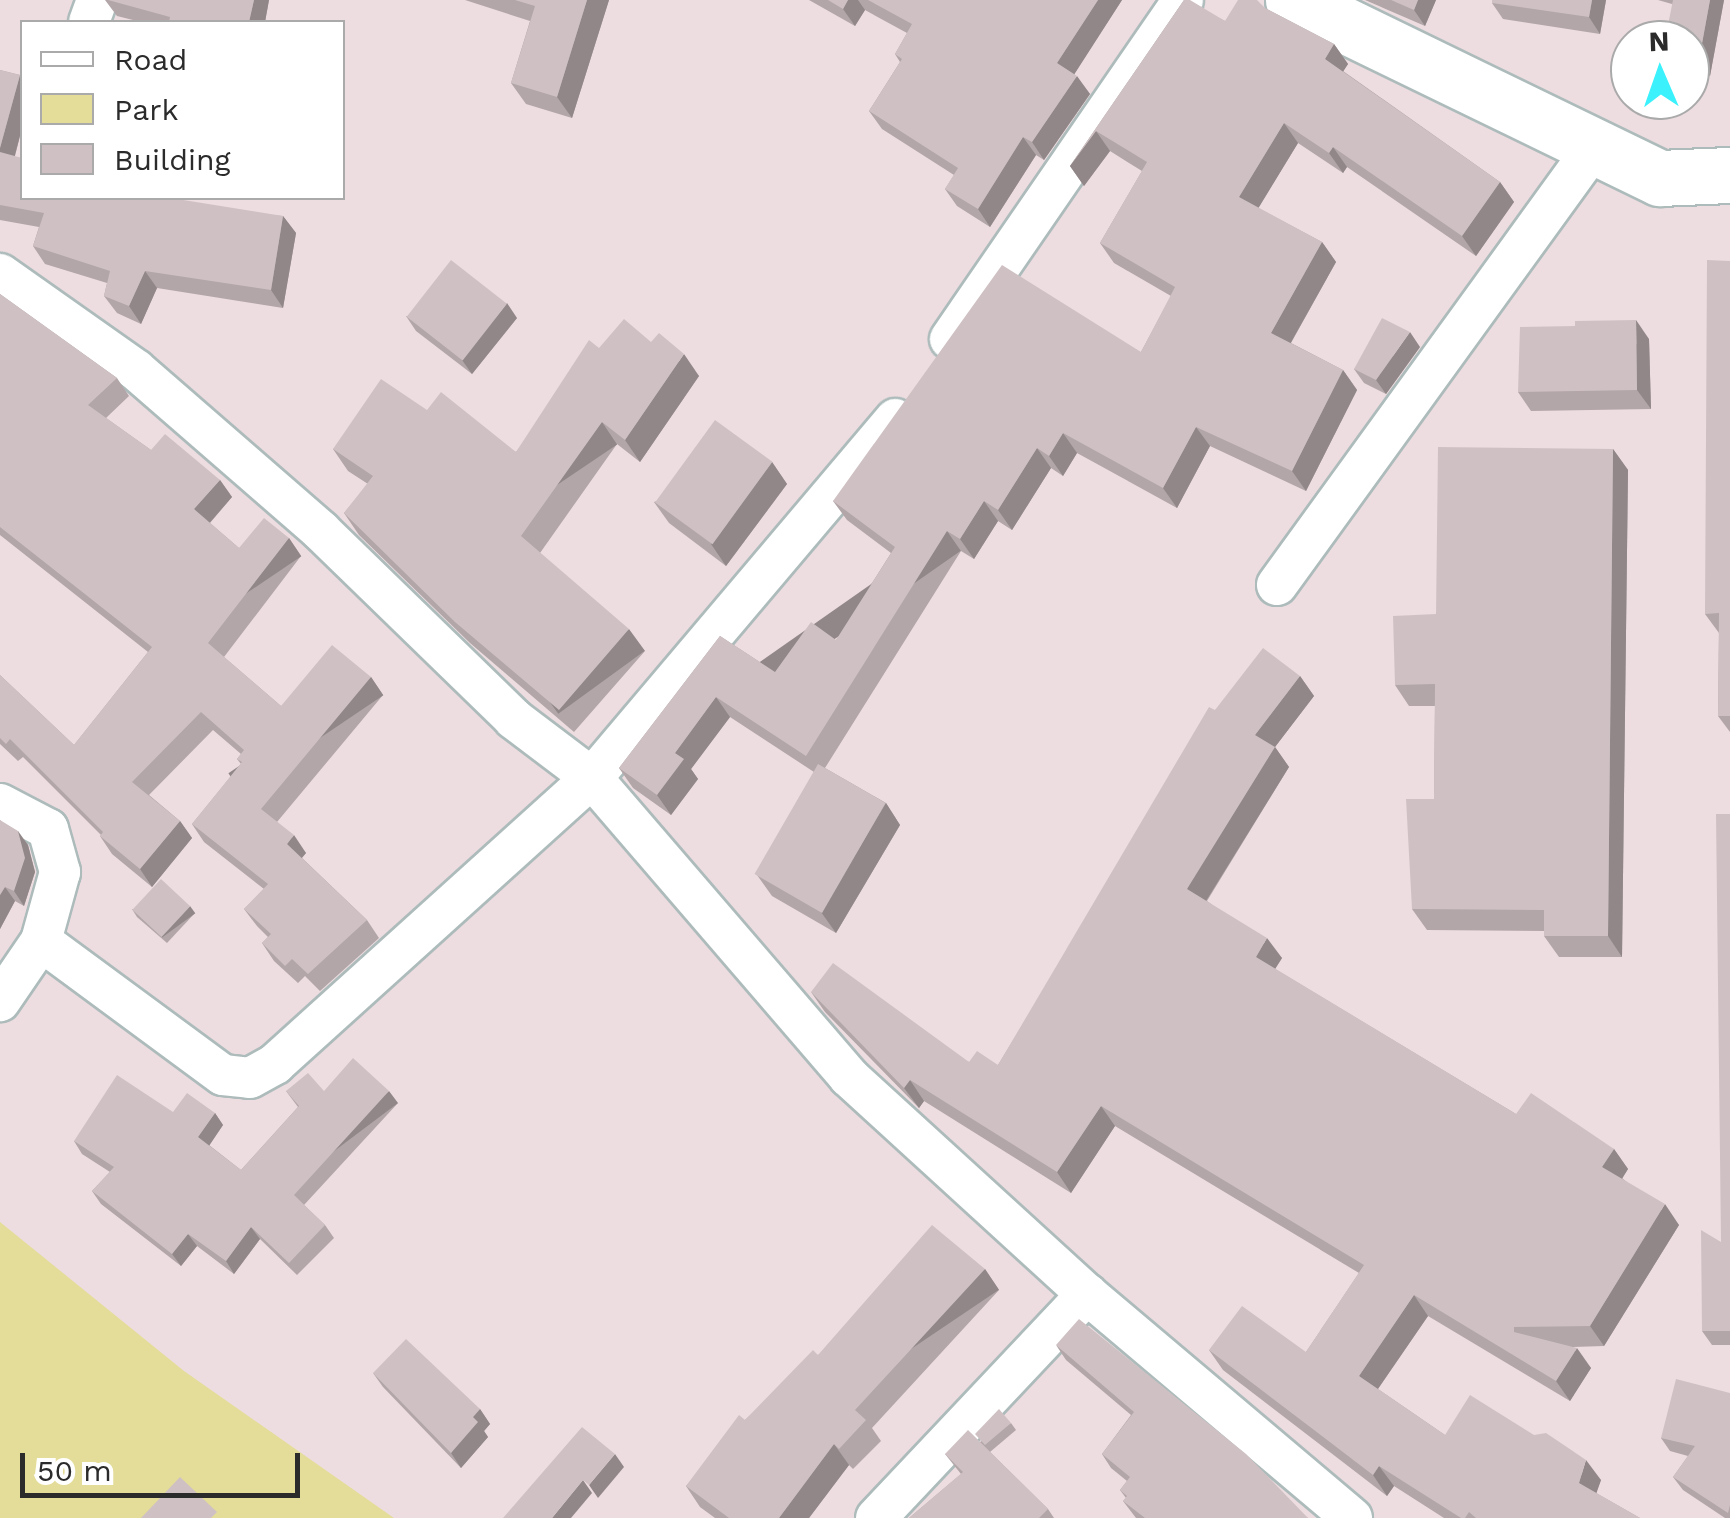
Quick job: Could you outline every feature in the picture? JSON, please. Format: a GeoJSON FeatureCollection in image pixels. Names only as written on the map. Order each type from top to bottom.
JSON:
{"type":"FeatureCollection","features":[{"type":"Feature","properties":{"kind":"street"},"geometry":{"type":"LineString","coordinates":[[41,941],[223,1075],[250,1078],[275,1064],[592,778],[886,432],[1184,0]]}},
{"type":"Feature","properties":{"kind":"street"},"geometry":{"type":"LineString","coordinates":[[1293,0],[1660,178],[1730,175]]}},
{"type":"Feature","properties":{"kind":"street"},"geometry":{"type":"LineString","coordinates":[[1277,584],[1594,146]]}},
{"type":"Feature","properties":{"kind":"street"},"geometry":{"type":"LineString","coordinates":[[0,274],[136,370],[322,531],[514,719],[592,778],[849,1077],[1329,1510]]}},
{"type":"Feature","properties":{"kind":"street"},"geometry":{"type":"LineString","coordinates":[[0,804],[48,829],[57,847],[60,872],[41,941],[0,1000]]}},
{"type":"Feature","properties":{"kind":"street"},"geometry":{"type":"LineString","coordinates":[[876,1518],[1087,1294]]}},
{"type":"Feature","properties":{"kind":"green space"},"geometry":{"type":"Polygon","coordinates":[[[0,1222],[184,1371],[394,1518],[0,1518],[0,1222]]]}},
{"type":"Feature","properties":{"kind":"building"},"geometry":{"type":"Polygon","coordinates":[[[108,0],[254,0],[249,20],[169,20],[170,17],[108,0]]]}},
{"type":"Feature","properties":{"kind":"building"},"geometry":{"type":"Polygon","coordinates":[[[515,0],[587,0],[557,97],[511,83],[535,6],[515,0]]]}},
{"type":"Feature","properties":{"kind":"building"},"geometry":{"type":"Polygon","coordinates":[[[828,0],[848,0],[843,9],[828,0]]]}},
{"type":"Feature","properties":{"kind":"building"},"geometry":{"type":"Polygon","coordinates":[[[868,0],[1098,0],[1057,63],[1077,76],[1032,142],[1023,137],[978,209],[945,189],[958,168],[869,111],[902,59],[895,54],[912,24],[868,0]]]}},
{"type":"Feature","properties":{"kind":"building"},"geometry":{"type":"Polygon","coordinates":[[[1184,0],[1225,21],[1238,0],[1257,0],[1334,44],[1325,59],[1500,182],[1462,236],[1333,147],[1329,153],[1284,123],[1239,197],[1322,242],[1271,333],[1343,370],[1292,471],[1196,427],[1163,488],[1063,433],[1049,456],[1037,448],[998,510],[984,501],[960,539],[947,531],[806,756],[716,697],[675,753],[684,759],[657,795],[619,768],[720,636],[775,672],[811,622],[836,640],[895,547],[833,501],[1002,265],[1141,352],[1175,287],[1100,243],[1147,162],[1096,131],[1070,166],[1184,0]]]}},
{"type":"Feature","properties":{"kind":"building"},"geometry":{"type":"Polygon","coordinates":[[[1391,0],[1418,0],[1414,10],[1391,0]]]}},
{"type":"Feature","properties":{"kind":"building"},"geometry":{"type":"Polygon","coordinates":[[[1492,0],[1592,0],[1589,17],[1492,0]]]}},
{"type":"Feature","properties":{"kind":"building"},"geometry":{"type":"Polygon","coordinates":[[[1673,0],[1710,0],[1706,20],[1669,20],[1673,0]]]}},
{"type":"Feature","properties":{"kind":"building"},"geometry":{"type":"Polygon","coordinates":[[[0,70],[20,75],[0,148],[0,70]]]}},
{"type":"Feature","properties":{"kind":"building"},"geometry":{"type":"Polygon","coordinates":[[[0,152],[20,157],[20,200],[183,200],[283,216],[271,290],[145,271],[129,306],[104,296],[110,271],[33,246],[44,213],[0,205],[0,152]]]}},
{"type":"Feature","properties":{"kind":"building"},"geometry":{"type":"Polygon","coordinates":[[[451,260],[507,304],[463,360],[407,317],[451,260]]]}},
{"type":"Feature","properties":{"kind":"building"},"geometry":{"type":"Polygon","coordinates":[[[1707,260],[1730,261],[1730,716],[1718,716],[1719,613],[1705,614],[1707,260]]]}},
{"type":"Feature","properties":{"kind":"building"},"geometry":{"type":"Polygon","coordinates":[[[0,294],[117,378],[88,405],[151,450],[165,434],[220,480],[194,509],[239,548],[264,518],[289,538],[208,643],[281,706],[332,645],[371,677],[261,809],[294,835],[287,844],[367,920],[308,974],[292,959],[285,966],[262,943],[271,934],[244,909],[268,884],[192,824],[242,762],[237,759],[244,750],[201,712],[132,782],[180,821],[140,869],[100,836],[103,832],[10,739],[6,744],[0,738],[0,675],[74,745],[152,647],[0,527],[0,294]]]}},
{"type":"Feature","properties":{"kind":"building"},"geometry":{"type":"Polygon","coordinates":[[[1382,318],[1410,332],[1376,380],[1354,369],[1382,318]]]}},
{"type":"Feature","properties":{"kind":"building"},"geometry":{"type":"Polygon","coordinates":[[[624,319],[651,342],[659,333],[684,354],[625,440],[602,422],[521,536],[629,629],[559,710],[455,622],[344,513],[373,476],[333,449],[381,379],[427,410],[441,392],[516,452],[589,340],[599,348],[624,319]]]}},
{"type":"Feature","properties":{"kind":"building"},"geometry":{"type":"Polygon","coordinates":[[[1636,320],[1637,390],[1518,392],[1520,327],[1636,320]]]}},
{"type":"Feature","properties":{"kind":"building"},"geometry":{"type":"Polygon","coordinates":[[[715,420],[772,462],[712,544],[655,503],[715,420]]]}},
{"type":"Feature","properties":{"kind":"building"},"geometry":{"type":"Polygon","coordinates":[[[1438,447],[1613,449],[1608,936],[1544,936],[1544,910],[1412,909],[1406,799],[1434,799],[1435,684],[1395,685],[1393,616],[1436,614],[1438,447]]]}},
{"type":"Feature","properties":{"kind":"building"},"geometry":{"type":"Polygon","coordinates":[[[1263,648],[1300,676],[1255,735],[1275,747],[1187,889],[1267,938],[1256,957],[1516,1114],[1531,1093],[1614,1149],[1602,1167],[1665,1204],[1590,1326],[1514,1327],[1514,1332],[1577,1348],[1556,1381],[1414,1295],[1359,1376],[1445,1435],[1470,1395],[1534,1435],[1546,1433],[1586,1460],[1579,1483],[1640,1518],[1476,1518],[1469,1512],[1461,1518],[1379,1466],[1373,1475],[1209,1350],[1242,1306],[1306,1352],[1364,1265],[1101,1106],[1057,1172],[910,1080],[904,1088],[811,992],[833,963],[969,1062],[977,1051],[998,1065],[1209,707],[1215,710],[1263,648]]]}},
{"type":"Feature","properties":{"kind":"building"},"geometry":{"type":"Polygon","coordinates":[[[818,764],[886,803],[822,913],[754,874],[818,764]]]}},
{"type":"Feature","properties":{"kind":"building"},"geometry":{"type":"Polygon","coordinates":[[[1716,814],[1730,814],[1730,1331],[1702,1331],[1701,1230],[1721,1242],[1716,814]]]}},
{"type":"Feature","properties":{"kind":"building"},"geometry":{"type":"Polygon","coordinates":[[[0,820],[18,831],[25,858],[14,891],[5,887],[0,895],[0,820]]]}},
{"type":"Feature","properties":{"kind":"building"},"geometry":{"type":"Polygon","coordinates":[[[161,879],[190,906],[162,937],[132,910],[161,879]]]}},
{"type":"Feature","properties":{"kind":"building"},"geometry":{"type":"Polygon","coordinates":[[[353,1058],[389,1091],[294,1195],[325,1225],[289,1263],[251,1227],[226,1261],[188,1234],[172,1254],[92,1191],[114,1167],[74,1141],[117,1075],[173,1112],[187,1093],[215,1113],[198,1137],[241,1170],[299,1106],[286,1091],[308,1073],[324,1091],[353,1058]]]}},
{"type":"Feature","properties":{"kind":"building"},"geometry":{"type":"Polygon","coordinates":[[[932,1225],[985,1269],[855,1410],[866,1420],[839,1449],[834,1444],[779,1518],[729,1518],[686,1486],[739,1415],[745,1420],[813,1350],[818,1355],[932,1225]]]}},
{"type":"Feature","properties":{"kind":"building"},"geometry":{"type":"Polygon","coordinates":[[[1079,1319],[1246,1454],[1308,1518],[1145,1518],[1123,1501],[1127,1496],[1120,1490],[1130,1477],[1102,1454],[1134,1412],[1056,1345],[1079,1319]]]}},
{"type":"Feature","properties":{"kind":"building"},"geometry":{"type":"Polygon","coordinates":[[[406,1339],[480,1409],[473,1417],[478,1422],[451,1453],[373,1373],[406,1339]]]}},
{"type":"Feature","properties":{"kind":"building"},"geometry":{"type":"Polygon","coordinates":[[[1676,1379],[1730,1393],[1728,1513],[1673,1477],[1695,1446],[1661,1438],[1676,1379]]]}},
{"type":"Feature","properties":{"kind":"building"},"geometry":{"type":"Polygon","coordinates":[[[999,1409],[1011,1423],[985,1445],[975,1434],[999,1409]]]}},
{"type":"Feature","properties":{"kind":"building"},"geometry":{"type":"Polygon","coordinates":[[[582,1427],[615,1454],[589,1485],[583,1480],[552,1518],[503,1518],[582,1427]]]}},
{"type":"Feature","properties":{"kind":"building"},"geometry":{"type":"Polygon","coordinates":[[[968,1430],[1048,1509],[1039,1518],[909,1518],[963,1472],[945,1454],[968,1430]]]}},
{"type":"Feature","properties":{"kind":"building"},"geometry":{"type":"Polygon","coordinates":[[[180,1477],[217,1512],[211,1518],[141,1518],[180,1477]]]}}]}
